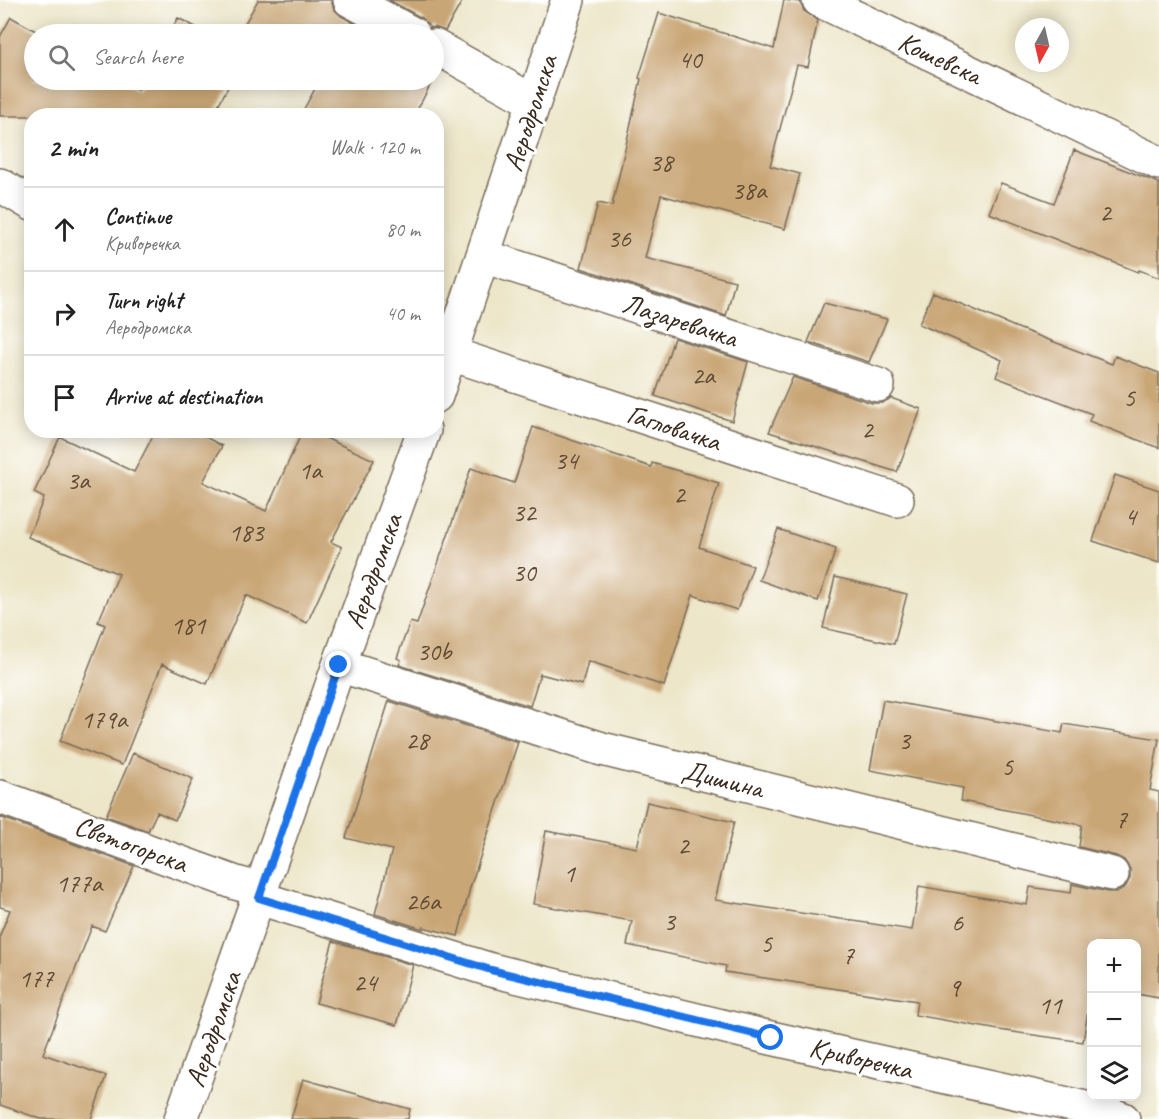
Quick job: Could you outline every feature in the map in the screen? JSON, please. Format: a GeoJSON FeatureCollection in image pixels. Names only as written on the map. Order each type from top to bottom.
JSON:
{"type":"FeatureCollection","features":[{"type":"Feature","properties":{"kind":"street"},"geometry":{"type":"LineString","coordinates":[[350,0],[394,24]]}},
{"type":"Feature","properties":{"kind":"street","name":"Аеродромска"},"geometry":{"type":"LineString","coordinates":[[444,374],[568,0]]}},
{"type":"Feature","properties":{"kind":"street","name":"Кошевска"},"geometry":{"type":"LineString","coordinates":[[819,0],[1159,163]]}},
{"type":"Feature","properties":{"kind":"street"},"geometry":{"type":"LineString","coordinates":[[444,52],[534,102]]}},
{"type":"Feature","properties":{"kind":"street"},"geometry":{"type":"LineString","coordinates":[[0,185],[24,199]]}},
{"type":"Feature","properties":{"kind":"street","name":"Лазаревачка"},"geometry":{"type":"LineString","coordinates":[[483,256],[878,385]]}},
{"type":"Feature","properties":{"kind":"street","name":"Гагловачка"},"geometry":{"type":"LineString","coordinates":[[451,354],[897,500]]}},
{"type":"Feature","properties":{"kind":"street","name":"Аеродромска"},"geometry":{"type":"LineString","coordinates":[[181,1119],[269,898],[339,665],[421,438]]}},
{"type":"Feature","properties":{"kind":"street","name":"Дишина"},"geometry":{"type":"LineString","coordinates":[[339,665],[602,749],[1112,874]]}},
{"type":"Feature","properties":{"kind":"street","name":"Светогорска"},"geometry":{"type":"LineString","coordinates":[[0,797],[236,883],[269,898]]}},
{"type":"Feature","properties":{"kind":"street","name":"Криворечка"},"geometry":{"type":"LineString","coordinates":[[269,898],[491,970],[771,1038],[1104,1112],[1123,1119]]}},
{"type":"Feature","properties":{"kind":"building"},"geometry":{"type":"Polygon","coordinates":[[[258,0],[331,0],[334,9],[341,16],[356,24],[245,24],[258,0]]]}},
{"type":"Feature","properties":{"kind":"building"},"geometry":{"type":"Polygon","coordinates":[[[389,0],[463,0],[445,31],[444,24],[427,24],[422,18],[389,0]]]}},
{"type":"Feature","properties":{"kind":"building"},"geometry":{"type":"Polygon","coordinates":[[[784,0],[800,2],[804,11],[818,20],[808,67],[797,65],[770,166],[800,174],[785,229],[661,195],[645,258],[735,281],[726,316],[581,268],[598,203],[612,206],[641,79],[639,78],[659,13],[774,49],[784,0]]]}},
{"type":"Feature","properties":{"kind":"building"},"geometry":{"type":"Polygon","coordinates":[[[11,17],[24,24],[24,90],[226,90],[216,108],[24,108],[24,116],[0,116],[0,37],[11,17]]]}},
{"type":"Feature","properties":{"kind":"building"},"geometry":{"type":"Polygon","coordinates":[[[178,18],[190,24],[175,24],[178,18]]]}},
{"type":"Feature","properties":{"kind":"building"},"geometry":{"type":"Polygon","coordinates":[[[314,90],[428,90],[418,108],[304,108],[314,90]]]}},
{"type":"Feature","properties":{"kind":"building"},"geometry":{"type":"Polygon","coordinates":[[[1074,150],[1159,183],[1159,278],[1139,270],[1138,272],[989,213],[1001,183],[1054,203],[1074,150]]]}},
{"type":"Feature","properties":{"kind":"building"},"geometry":{"type":"Polygon","coordinates":[[[933,292],[1015,327],[1112,364],[1115,356],[1159,373],[1159,448],[1089,421],[1092,414],[996,377],[1002,360],[919,324],[933,292]]]}},
{"type":"Feature","properties":{"kind":"building"},"geometry":{"type":"Polygon","coordinates":[[[824,303],[887,319],[869,362],[808,342],[824,303]]]}},
{"type":"Feature","properties":{"kind":"building"},"geometry":{"type":"Polygon","coordinates":[[[674,338],[748,362],[732,421],[655,396],[674,338]]]}},
{"type":"Feature","properties":{"kind":"building"},"geometry":{"type":"Polygon","coordinates":[[[793,377],[872,403],[882,403],[891,398],[921,409],[897,472],[769,432],[793,377]]]}},
{"type":"Feature","properties":{"kind":"building"},"geometry":{"type":"Polygon","coordinates":[[[533,427],[651,467],[652,463],[719,483],[699,547],[753,566],[737,610],[693,595],[664,686],[588,661],[582,685],[540,674],[530,706],[399,665],[401,660],[397,658],[410,622],[417,624],[471,468],[514,483],[533,427]]]}},
{"type":"Feature","properties":{"kind":"building"},"geometry":{"type":"Polygon","coordinates":[[[60,438],[134,472],[152,438],[208,438],[222,446],[203,482],[266,511],[299,438],[326,438],[374,460],[331,542],[342,547],[307,623],[246,595],[207,684],[162,664],[122,765],[60,741],[105,625],[98,622],[119,574],[28,537],[44,498],[34,493],[60,438]]]}},
{"type":"Feature","properties":{"kind":"building"},"geometry":{"type":"Polygon","coordinates":[[[1115,475],[1159,490],[1159,563],[1093,541],[1115,475]]]}},
{"type":"Feature","properties":{"kind":"building"},"geometry":{"type":"Polygon","coordinates":[[[778,529],[836,549],[818,601],[759,580],[778,529]]]}},
{"type":"Feature","properties":{"kind":"building"},"geometry":{"type":"Polygon","coordinates":[[[835,577],[907,594],[894,644],[823,628],[835,577]]]}},
{"type":"Feature","properties":{"kind":"building"},"geometry":{"type":"Polygon","coordinates":[[[883,700],[1062,733],[1064,724],[1159,739],[1150,790],[1159,792],[1159,998],[1141,995],[1141,939],[1087,939],[1087,1017],[1083,1042],[915,1015],[917,1001],[725,972],[726,966],[627,945],[632,921],[533,904],[546,831],[637,848],[647,802],[734,822],[715,900],[912,930],[919,886],[1027,905],[1030,887],[1071,893],[1072,884],[1118,892],[1126,886],[1130,878],[1130,869],[1124,860],[1079,847],[1082,825],[961,801],[963,788],[870,770],[883,700]]]}},
{"type":"Feature","properties":{"kind":"building"},"geometry":{"type":"Polygon","coordinates":[[[389,701],[518,742],[470,888],[458,936],[423,927],[423,929],[375,914],[392,850],[346,838],[389,701]]]}},
{"type":"Feature","properties":{"kind":"building"},"geometry":{"type":"Polygon","coordinates":[[[133,753],[193,779],[175,820],[157,812],[148,831],[106,816],[133,753]]]}},
{"type":"Feature","properties":{"kind":"building"},"geometry":{"type":"Polygon","coordinates":[[[0,817],[134,866],[105,931],[92,926],[43,1054],[106,1076],[91,1119],[41,1119],[0,1105],[0,935],[10,910],[0,907],[0,817]]]}},
{"type":"Feature","properties":{"kind":"building"},"geometry":{"type":"Polygon","coordinates":[[[333,941],[413,965],[397,1025],[316,1003],[333,941]]]}},
{"type":"Feature","properties":{"kind":"building"},"geometry":{"type":"Polygon","coordinates":[[[303,1079],[410,1109],[408,1119],[291,1119],[303,1079]]]}},
{"type":"Feature","properties":{"kind":"route"},"geometry":{"type":"LineString","coordinates":[[339,665],[259,898],[491,970],[771,1038]]}}]}
